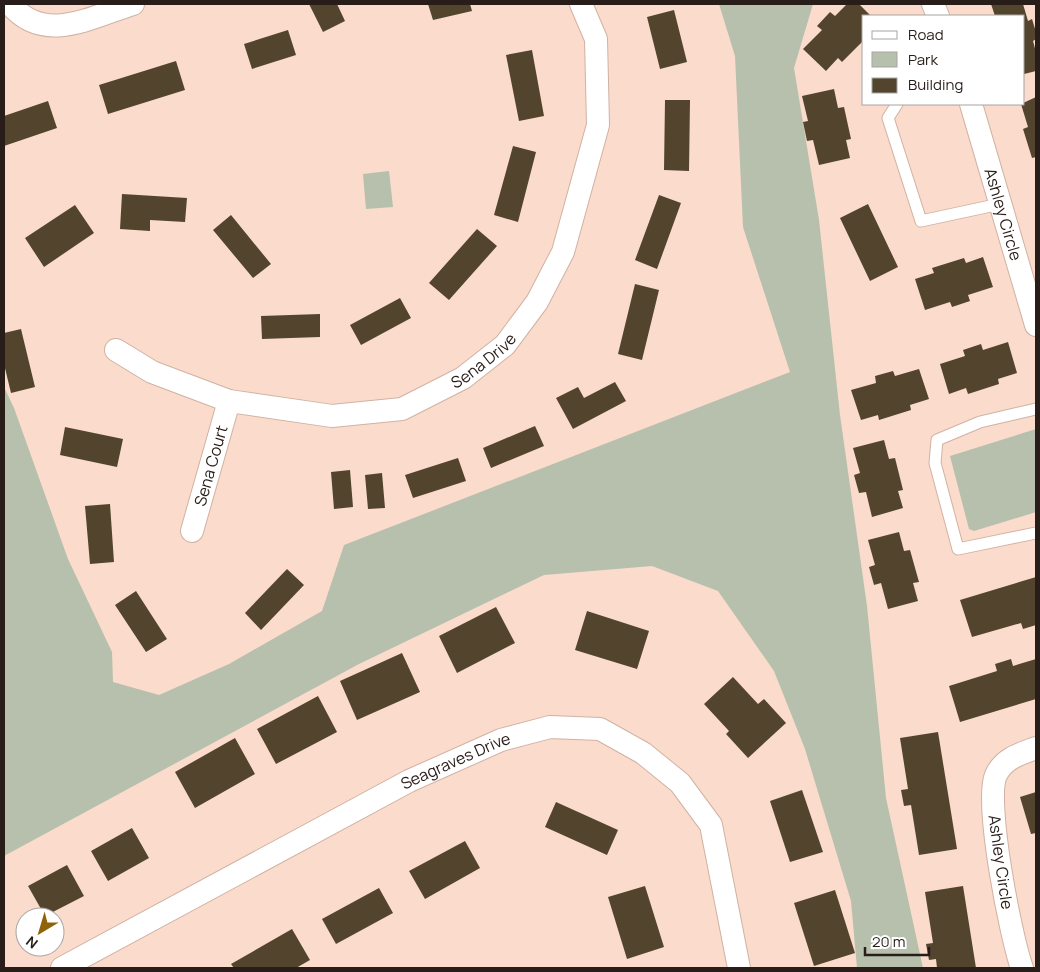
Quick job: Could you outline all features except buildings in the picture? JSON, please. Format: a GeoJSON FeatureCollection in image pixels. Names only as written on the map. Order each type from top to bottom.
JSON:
{"type":"FeatureCollection","features":[{"type":"Feature","properties":{"kind":"street"},"geometry":{"type":"LineString","coordinates":[[10,4],[28,18],[44,26],[60,27],[133,4]]}},
{"type":"Feature","properties":{"kind":"street","name":"Sena Drive"},"geometry":{"type":"LineString","coordinates":[[116,350],[152,372],[230,401],[332,416],[402,409],[463,378],[505,345],[537,302],[563,252],[598,125],[596,39],[581,4]]}},
{"type":"Feature","properties":{"kind":"street","name":"Ashley Circle"},"geometry":{"type":"LineString","coordinates":[[971,105],[1036,325]]}},
{"type":"Feature","properties":{"kind":"street","name":"Sena Court"},"geometry":{"type":"LineString","coordinates":[[192,531],[230,401]]}},
{"type":"Feature","properties":{"kind":"street","name":"Seagraves Drive"},"geometry":{"type":"LineString","coordinates":[[62,968],[408,781],[501,740],[550,727],[600,729],[643,753],[680,783],[711,825],[739,968]]}},
{"type":"Feature","properties":{"kind":"street","name":"Ashley Circle"},"geometry":{"type":"LineString","coordinates":[[1022,968],[1013,945],[992,813],[996,776],[1008,758],[1036,748]]}},
{"type":"Feature","properties":{"kind":"lane"},"geometry":{"type":"LineString","coordinates":[[895,105],[888,118],[921,221],[1000,204]]}},
{"type":"Feature","properties":{"kind":"lane"},"geometry":{"type":"LineString","coordinates":[[1036,409],[980,422],[937,440],[935,462],[958,549],[1036,533]]}},
{"type":"Feature","properties":{"kind":"green space"},"geometry":{"type":"Polygon","coordinates":[[[719,4],[813,4],[794,68],[819,220],[840,415],[867,606],[886,798],[923,968],[857,968],[851,901],[805,749],[774,671],[718,591],[652,566],[544,575],[359,664],[4,856],[4,387],[14,408],[68,559],[112,652],[113,682],[159,695],[229,664],[322,611],[344,545],[790,372],[743,227],[735,56],[719,4]]]}},
{"type":"Feature","properties":{"kind":"green space"},"geometry":{"type":"Polygon","coordinates":[[[389,171],[393,207],[366,209],[363,174],[389,171]]]}},
{"type":"Feature","properties":{"kind":"green space"},"geometry":{"type":"Polygon","coordinates":[[[1036,429],[1036,512],[974,531],[969,529],[950,456],[1036,429]]]}}]}
